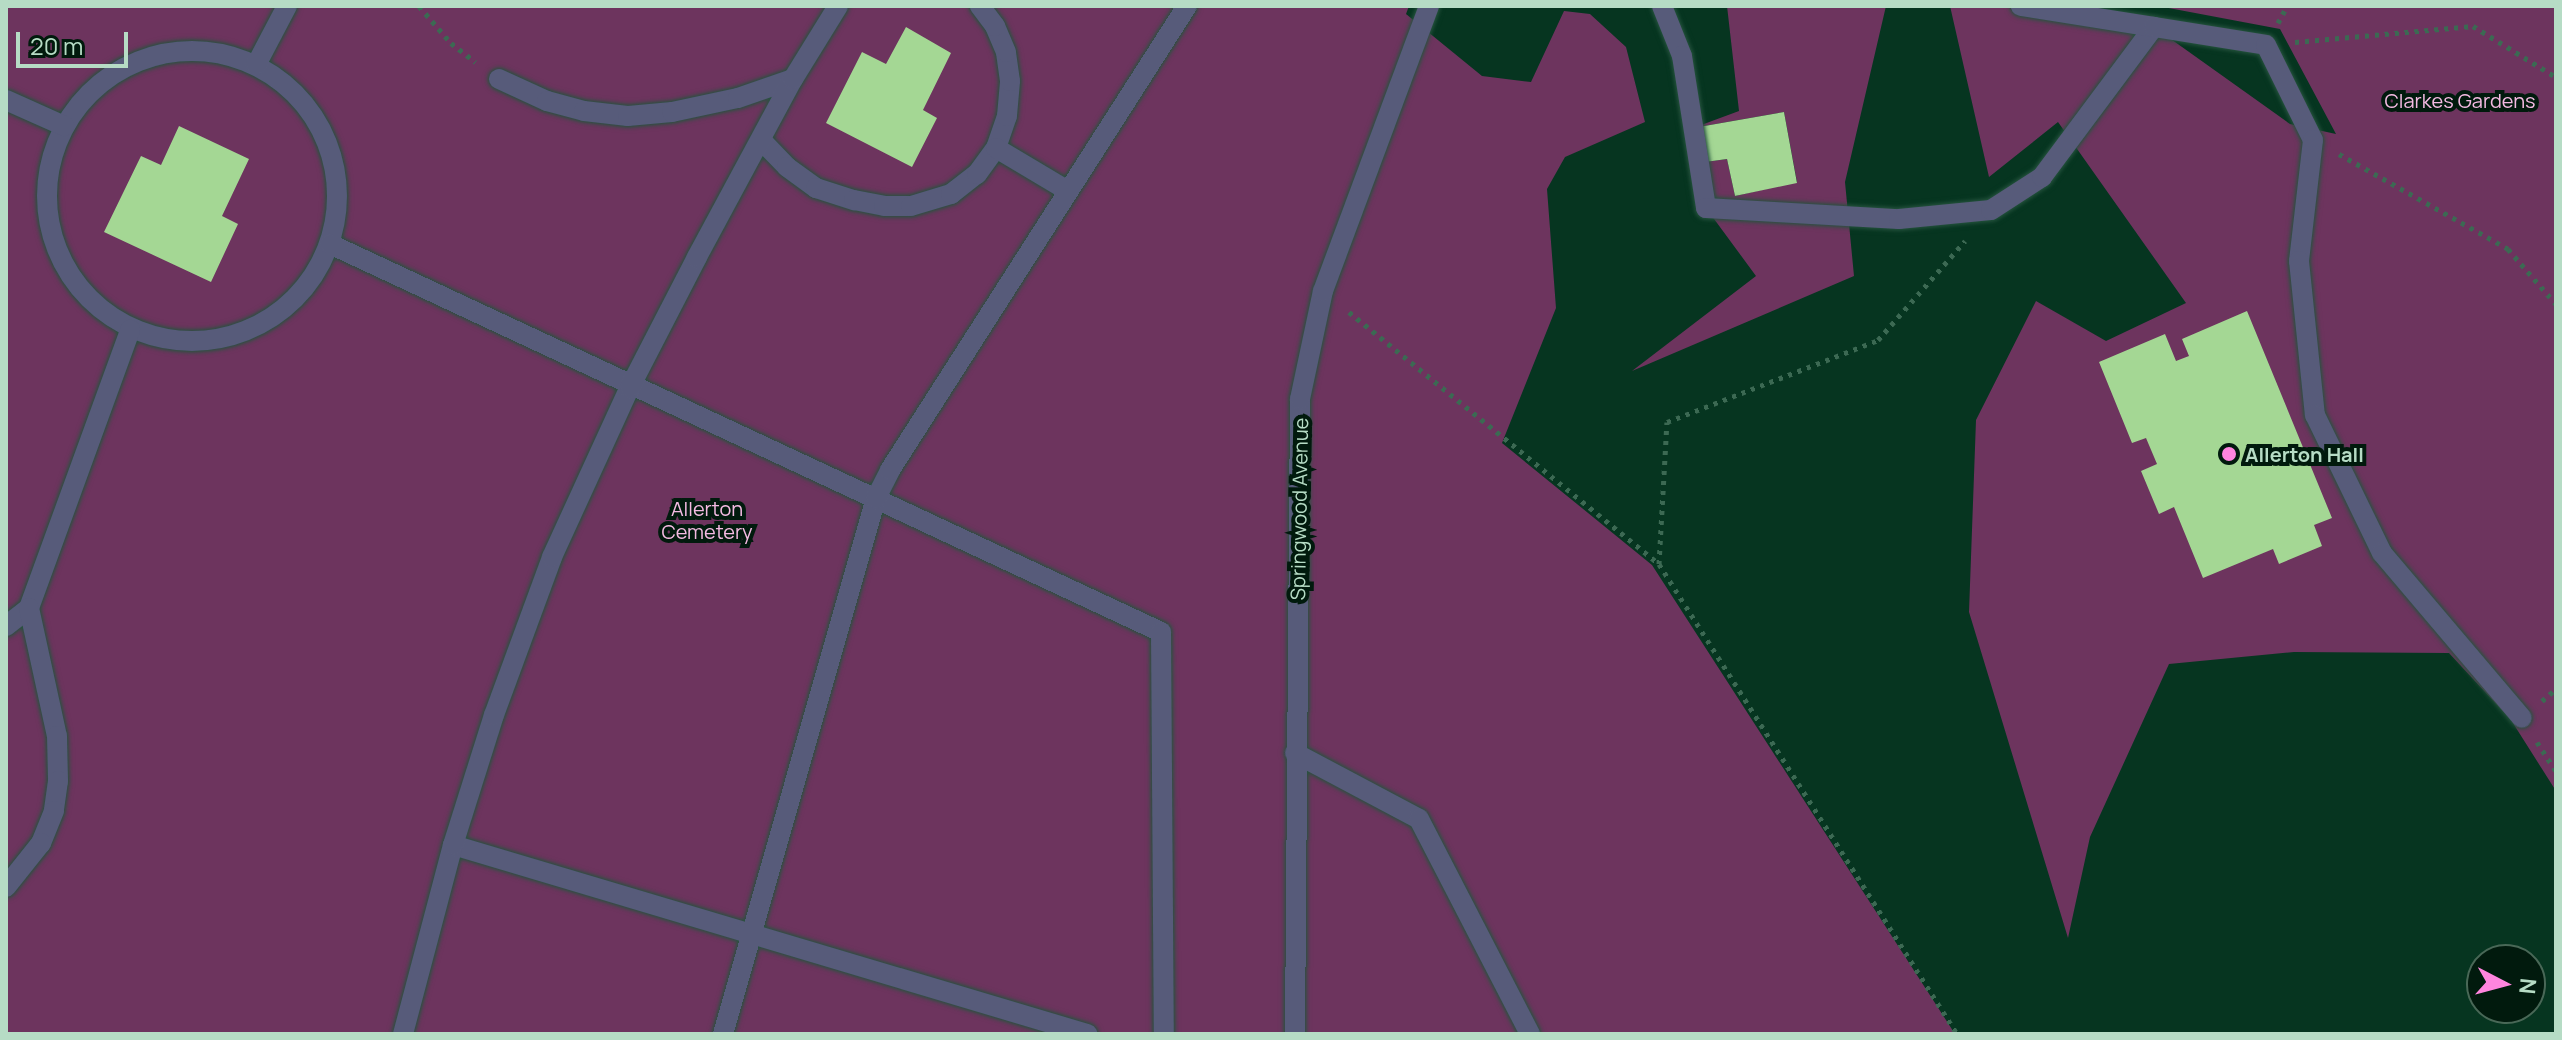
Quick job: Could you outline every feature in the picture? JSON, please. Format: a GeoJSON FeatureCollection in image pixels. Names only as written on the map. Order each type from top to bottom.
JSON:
{"type":"FeatureCollection","features":[{"type":"Feature","properties":{"kind":"street"},"geometry":{"type":"LineString","coordinates":[[256,65],[287,6]]}},
{"type":"Feature","properties":{"kind":"street"},"geometry":{"type":"LineString","coordinates":[[403,1034],[453,845],[494,715],[552,557],[630,387],[793,79],[838,6]]}},
{"type":"Feature","properties":{"kind":"street"},"geometry":{"type":"LineString","coordinates":[[762,141],[816,188],[884,206],[911,206],[951,194],[977,174],[996,148],[1007,116],[1010,81],[1006,52],[995,26],[980,6]]}},
{"type":"Feature","properties":{"kind":"street"},"geometry":{"type":"LineString","coordinates":[[723,1034],[868,517],[876,498],[890,470],[1187,6]]}},
{"type":"Feature","properties":{"kind":"street","name":"Springwood Avenue"},"geometry":{"type":"LineString","coordinates":[[1295,1034],[1300,399],[1323,291],[1429,6]]}},
{"type":"Feature","properties":{"kind":"street"},"geometry":{"type":"LineString","coordinates":[[1662,6],[1682,56],[1706,208],[1899,219],[1991,210],[2042,177],[2154,27]]}},
{"type":"Feature","properties":{"kind":"street"},"geometry":{"type":"LineString","coordinates":[[2021,6],[2266,45],[2313,140],[2299,261],[2315,415],[2382,553],[2522,718]]}},
{"type":"Feature","properties":{"kind":"street"},"geometry":{"type":"LineString","coordinates":[[174,51],[218,52],[256,65],[293,91],[319,124],[334,162],[338,203],[330,244],[307,287],[271,319],[227,338],[179,342],[130,330],[101,311],[72,281],[53,244],[45,202],[50,160],[64,126],[94,87],[131,63],[174,51]]}},
{"type":"Feature","properties":{"kind":"street"},"geometry":{"type":"LineString","coordinates":[[499,79],[547,101],[584,111],[628,116],[672,112],[725,101],[793,79]]}},
{"type":"Feature","properties":{"kind":"street"},"geometry":{"type":"LineString","coordinates":[[6,100],[64,126]]}},
{"type":"Feature","properties":{"kind":"street"},"geometry":{"type":"LineString","coordinates":[[996,148],[1068,191]]}},
{"type":"Feature","properties":{"kind":"street"},"geometry":{"type":"LineString","coordinates":[[330,244],[630,387],[1161,632],[1164,1034]]}},
{"type":"Feature","properties":{"kind":"street"},"geometry":{"type":"LineString","coordinates":[[6,626],[29,608],[130,330]]}},
{"type":"Feature","properties":{"kind":"street"},"geometry":{"type":"LineString","coordinates":[[6,887],[41,843],[54,811],[58,781],[57,736],[29,608]]}},
{"type":"Feature","properties":{"kind":"street"},"geometry":{"type":"LineString","coordinates":[[1295,753],[1419,819],[1530,1034]]}},
{"type":"Feature","properties":{"kind":"street"},"geometry":{"type":"LineString","coordinates":[[453,845],[1087,1034]]}},
{"type":"Feature","properties":{"kind":"path"},"geometry":{"type":"LineString","coordinates":[[419,6],[451,43],[499,79]]}},
{"type":"Feature","properties":{"kind":"path"},"geometry":{"type":"LineString","coordinates":[[2266,45],[2473,26],[2556,77]]}},
{"type":"Feature","properties":{"kind":"path"},"geometry":{"type":"LineString","coordinates":[[2313,140],[2508,249],[2556,304]]}},
{"type":"Feature","properties":{"kind":"path"},"geometry":{"type":"LineString","coordinates":[[1659,564],[1667,422],[1878,340],[1991,210]]}},
{"type":"Feature","properties":{"kind":"path"},"geometry":{"type":"LineString","coordinates":[[1323,291],[1659,564],[1957,1034]]}},
{"type":"Feature","properties":{"kind":"green space","name":"Allerton Cemetery"},"geometry":{"type":"Polygon","coordinates":[[[6,6],[1409,6],[1406,14],[1482,76],[1531,82],[1564,11],[1590,14],[1626,47],[1645,122],[1565,157],[1547,189],[1556,308],[1502,443],[1652,565],[1955,1034],[6,1034],[6,6]]]}},
{"type":"Feature","properties":{"kind":"green space"},"geometry":{"type":"Polygon","coordinates":[[[1727,6],[1886,6],[1845,182],[1854,276],[1632,371],[1756,276],[1706,208],[1698,163],[1727,159],[1735,196],[1797,182],[1784,112],[1693,128],[1739,111],[1727,6]]]}},
{"type":"Feature","properties":{"kind":"green space","name":"Clarkes Gardens"},"geometry":{"type":"Polygon","coordinates":[[[1950,6],[2021,6],[2154,27],[2290,124],[2336,134],[2280,29],[2158,6],[2556,6],[2556,791],[2511,720],[2449,653],[2294,652],[2169,664],[2090,837],[2068,938],[1969,612],[1976,420],[2036,301],[2106,341],[2186,303],[2058,122],[1989,177],[1950,6]]]}},
{"type":"Feature","properties":{"kind":"building"},"geometry":{"type":"Polygon","coordinates":[[[906,27],[951,53],[923,110],[937,118],[912,167],[826,123],[862,52],[886,64],[906,27]]]}},
{"type":"Feature","properties":{"kind":"building"},"geometry":{"type":"Polygon","coordinates":[[[1784,112],[1797,183],[1735,196],[1727,159],[1698,163],[1693,128],[1784,112]]]}},
{"type":"Feature","properties":{"kind":"building"},"geometry":{"type":"Polygon","coordinates":[[[179,126],[249,159],[222,216],[238,224],[211,282],[104,232],[141,156],[161,165],[179,126]]]}},
{"type":"Feature","properties":{"kind":"building","name":"Allerton Hall"},"geometry":{"type":"Polygon","coordinates":[[[2247,311],[2332,518],[2314,525],[2322,546],[2279,564],[2273,549],[2203,578],[2174,507],[2159,514],[2141,471],[2157,464],[2146,438],[2132,443],[2099,362],[2165,334],[2176,361],[2189,356],[2182,339],[2247,311]]]}},
{"type":"Feature","properties":{"kind":"place","name":"Allerton Hall"},"geometry":{"type":"Point","coordinates":[2229,454]}}]}
